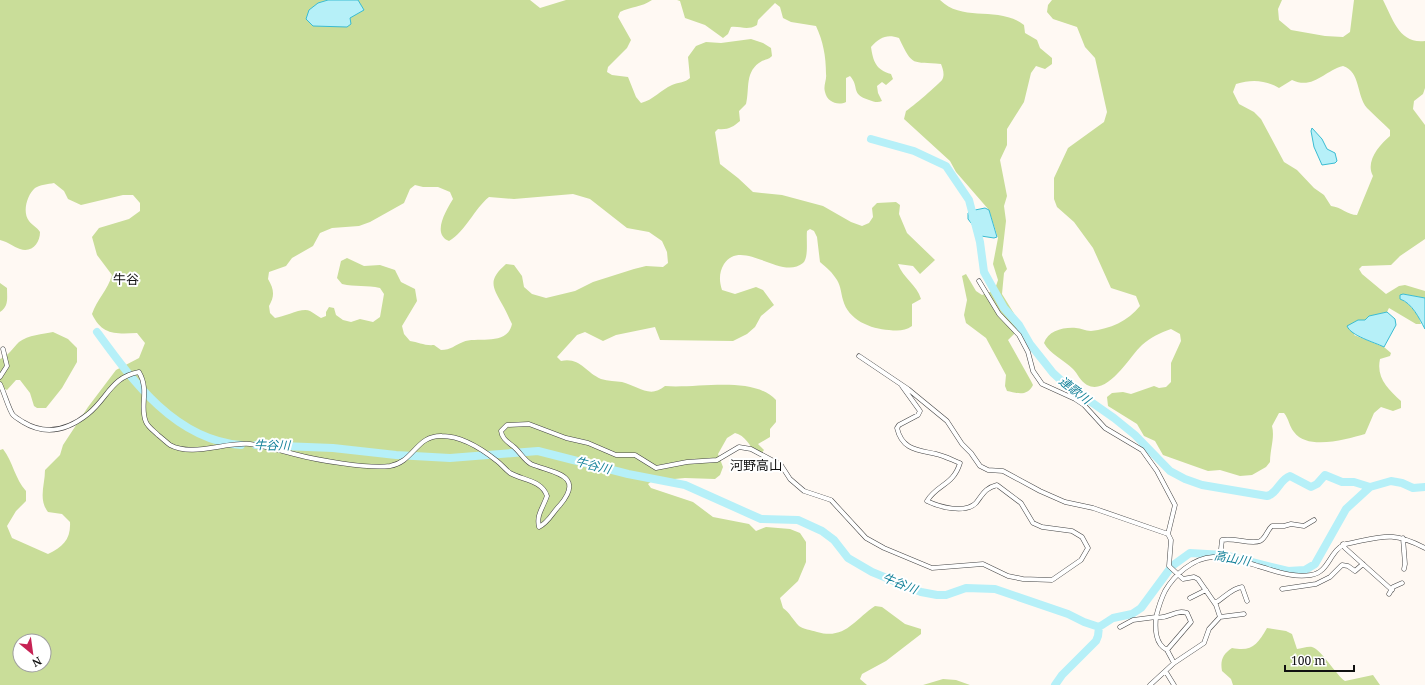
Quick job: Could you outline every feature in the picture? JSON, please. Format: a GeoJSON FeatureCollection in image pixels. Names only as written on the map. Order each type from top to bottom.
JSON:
{"type":"FeatureCollection","features":[{"type":"Feature","properties":{"kind":"street"},"geometry":{"type":"LineString","coordinates":[[979,281],[999,314],[1019,335],[1028,352],[1033,371],[1042,384],[1075,399],[1084,405],[1105,428],[1142,450],[1157,471],[1175,505],[1168,534],[1171,540],[1169,566],[1183,579],[1194,577],[1198,579],[1214,603],[1220,617]]}},
{"type":"Feature","properties":{"kind":"street"},"geometry":{"type":"LineString","coordinates":[[0,377],[6,366],[2,349]]}},
{"type":"Feature","properties":{"kind":"street"},"geometry":{"type":"LineString","coordinates":[[859,356],[902,386],[947,421],[962,444],[971,453],[980,466],[988,470],[1003,471],[1040,491],[1066,502],[1093,508],[1168,534]]}},
{"type":"Feature","properties":{"kind":"street"},"geometry":{"type":"LineString","coordinates":[[0,384],[14,416],[33,428],[48,431],[66,426],[87,415],[119,380],[130,374],[139,372],[145,386],[144,409],[146,422],[170,444],[190,450],[230,444],[249,444],[268,447],[296,455],[366,466],[388,466],[398,464],[407,459],[420,443],[431,437],[442,436],[453,438],[487,453],[508,472],[542,487],[546,496],[544,505],[538,517],[537,522],[539,527],[547,522],[564,500],[570,485],[566,478],[558,472],[526,461],[501,435],[501,430],[507,425],[529,424],[566,438],[588,443],[616,455],[635,455],[656,468],[687,462],[717,460],[734,449],[743,448],[772,459],[781,465],[790,479],[804,491],[831,500],[866,538],[884,548],[932,568],[983,564],[1008,576],[1023,579],[1052,580],[1081,560],[1088,548],[1082,537],[1072,531],[1042,527],[1033,523],[1022,503],[997,485],[988,487],[970,507],[945,508],[927,501],[932,494],[946,485],[956,475],[960,463],[941,455],[911,448],[904,444],[897,428],[899,425],[918,415],[920,411],[902,386]]}},
{"type":"Feature","properties":{"kind":"street"},"geometry":{"type":"LineString","coordinates":[[1220,555],[1221,542],[1223,539],[1258,542],[1263,539],[1272,526],[1284,526],[1291,524],[1304,526],[1314,520]]}},
{"type":"Feature","properties":{"kind":"street"},"geometry":{"type":"LineString","coordinates":[[1174,663],[1167,650],[1157,637],[1156,617],[1164,592],[1178,573],[1205,558],[1220,555],[1281,574],[1302,576],[1320,572],[1326,567],[1335,551],[1344,544],[1388,536],[1403,538],[1425,548]]}},
{"type":"Feature","properties":{"kind":"street"},"geometry":{"type":"LineString","coordinates":[[1403,538],[1404,569]]}},
{"type":"Feature","properties":{"kind":"street"},"geometry":{"type":"LineString","coordinates":[[1344,544],[1345,548],[1391,592],[1394,587],[1402,583]]}},
{"type":"Feature","properties":{"kind":"street"},"geometry":{"type":"LineString","coordinates":[[1282,589],[1316,584],[1330,576],[1342,564],[1355,571],[1363,564]]}},
{"type":"Feature","properties":{"kind":"street"},"geometry":{"type":"LineString","coordinates":[[1214,603],[1234,589],[1242,587],[1247,601]]}},
{"type":"Feature","properties":{"kind":"street"},"geometry":{"type":"LineString","coordinates":[[1190,598],[1206,590]]}},
{"type":"Feature","properties":{"kind":"street"},"geometry":{"type":"LineString","coordinates":[[1120,627],[1134,620],[1156,617],[1163,618],[1174,612],[1181,611],[1187,613],[1191,618],[1191,622],[1167,650]]}},
{"type":"Feature","properties":{"kind":"street"},"geometry":{"type":"LineString","coordinates":[[1150,685],[1166,672],[1174,663],[1204,643],[1208,629],[1220,617],[1244,614]]}},
{"type":"Feature","properties":{"kind":"street"},"geometry":{"type":"LineString","coordinates":[[1166,672],[1174,685]]}},
{"type":"Feature","properties":{"kind":"green space"},"geometry":{"type":"Polygon","coordinates":[[[0,0],[530,0],[540,8],[566,0],[652,0],[620,12],[618,17],[631,40],[627,48],[608,67],[607,72],[612,75],[628,77],[636,97],[641,103],[649,100],[672,85],[684,82],[690,78],[688,57],[696,46],[706,42],[721,43],[751,39],[763,43],[771,48],[772,56],[756,65],[752,70],[746,104],[739,111],[740,121],[730,128],[718,129],[715,132],[720,164],[753,192],[782,195],[823,206],[851,222],[862,226],[869,223],[873,217],[872,208],[877,203],[896,202],[900,205],[899,214],[907,233],[935,260],[920,274],[913,266],[898,264],[921,299],[912,304],[912,326],[901,330],[882,329],[875,328],[855,318],[846,307],[837,280],[820,262],[817,237],[814,231],[810,229],[807,231],[807,253],[805,261],[794,267],[784,267],[741,255],[732,257],[724,264],[720,277],[722,290],[735,294],[756,287],[763,290],[774,305],[761,316],[755,327],[747,334],[733,341],[660,340],[655,327],[616,335],[603,341],[585,332],[577,335],[557,357],[561,361],[568,360],[578,363],[601,379],[622,382],[649,392],[660,390],[665,386],[739,385],[766,392],[776,400],[776,422],[770,429],[770,437],[758,444],[764,450],[761,454],[756,454],[742,436],[735,433],[727,438],[718,454],[723,467],[720,475],[715,479],[685,478],[652,481],[648,484],[651,488],[693,502],[713,517],[749,524],[756,531],[766,527],[790,529],[800,533],[806,542],[806,562],[798,581],[780,598],[783,608],[799,626],[805,629],[827,634],[835,633],[849,627],[875,606],[882,607],[905,624],[921,629],[921,634],[886,661],[862,674],[860,679],[867,685],[0,685],[0,450],[3,449],[19,481],[26,491],[26,501],[16,511],[7,526],[12,538],[48,554],[65,542],[69,533],[70,522],[62,514],[48,512],[45,507],[43,502],[43,492],[45,470],[60,455],[63,445],[88,407],[116,370],[139,358],[145,343],[137,333],[116,333],[105,330],[100,326],[92,314],[112,275],[97,255],[92,237],[99,228],[129,219],[140,211],[140,203],[133,195],[123,195],[81,205],[68,199],[64,191],[54,183],[39,186],[32,191],[28,199],[26,204],[26,213],[29,221],[40,232],[39,240],[32,248],[28,250],[18,248],[0,240],[0,0]],[[415,185],[410,189],[404,203],[370,222],[359,226],[332,228],[320,233],[313,246],[292,258],[286,266],[269,272],[268,279],[272,286],[273,292],[269,306],[270,313],[275,318],[298,311],[307,310],[321,318],[326,316],[326,312],[329,307],[334,308],[336,315],[343,320],[351,322],[360,319],[373,322],[380,317],[384,294],[380,288],[342,284],[337,278],[341,261],[347,258],[364,266],[380,265],[395,270],[401,282],[415,289],[417,301],[402,326],[404,334],[410,341],[434,345],[441,350],[444,350],[469,340],[498,338],[504,336],[509,331],[512,324],[494,288],[494,279],[496,274],[506,264],[514,265],[522,276],[524,287],[532,294],[546,298],[575,291],[593,282],[634,269],[646,266],[663,267],[668,263],[667,252],[662,241],[649,232],[627,228],[590,199],[573,194],[514,199],[489,197],[460,232],[449,241],[444,238],[441,233],[441,227],[444,215],[453,199],[450,192],[438,187],[423,187],[415,185]]]}},
{"type":"Feature","properties":{"kind":"green space"},"geometry":{"type":"Polygon","coordinates":[[[677,0],[940,0],[949,7],[959,11],[1003,16],[1014,19],[1024,25],[1025,33],[1037,40],[1040,48],[1052,58],[1052,64],[1045,69],[1036,66],[1031,73],[1024,102],[1007,129],[1007,145],[1000,160],[1007,196],[1004,206],[1006,221],[1002,255],[1007,269],[1004,273],[1002,294],[1021,325],[1008,340],[1033,385],[1031,389],[1025,393],[1014,393],[1007,391],[1005,386],[1006,375],[986,338],[966,323],[964,315],[967,300],[962,276],[966,274],[976,291],[982,295],[990,292],[996,286],[998,280],[993,264],[998,238],[989,210],[956,172],[950,161],[904,119],[906,111],[942,80],[944,74],[941,64],[914,61],[907,54],[899,38],[891,36],[884,37],[871,47],[876,64],[882,70],[891,74],[893,79],[886,85],[882,82],[877,86],[878,93],[882,101],[874,102],[859,95],[850,76],[846,78],[846,102],[840,104],[830,101],[825,92],[825,55],[821,37],[816,26],[791,22],[783,18],[780,7],[775,3],[758,20],[757,25],[747,28],[731,27],[728,34],[723,38],[705,25],[685,18],[680,1],[677,0]]]}},
{"type":"Feature","properties":{"kind":"green space"},"geometry":{"type":"Polygon","coordinates":[[[1052,0],[1282,0],[1278,9],[1279,20],[1291,30],[1325,36],[1343,37],[1350,32],[1354,0],[1383,0],[1398,29],[1403,34],[1409,39],[1425,41],[1425,88],[1423,94],[1414,101],[1413,109],[1425,125],[1425,239],[1400,256],[1391,265],[1362,266],[1359,269],[1362,274],[1386,294],[1399,286],[1405,285],[1425,291],[1425,298],[1403,294],[1400,299],[1413,309],[1421,324],[1416,324],[1389,308],[1387,312],[1370,316],[1365,320],[1358,320],[1354,335],[1384,347],[1391,353],[1390,356],[1380,359],[1380,372],[1384,383],[1401,401],[1401,408],[1393,411],[1381,407],[1374,413],[1365,434],[1328,442],[1308,441],[1300,438],[1292,430],[1284,413],[1279,413],[1272,426],[1273,435],[1270,462],[1266,467],[1252,475],[1240,476],[1220,470],[1208,471],[1163,455],[1155,441],[1144,436],[1137,424],[1108,406],[1107,397],[1112,393],[1123,392],[1131,394],[1154,386],[1159,388],[1166,387],[1171,382],[1171,363],[1181,341],[1180,334],[1171,329],[1152,337],[1142,345],[1118,374],[1103,385],[1095,387],[1087,385],[1073,369],[1053,354],[1044,343],[1052,333],[1061,329],[1078,328],[1091,331],[1112,326],[1130,316],[1140,306],[1136,296],[1111,288],[1093,248],[1074,222],[1057,207],[1054,199],[1054,178],[1068,148],[1104,122],[1107,112],[1095,58],[1085,47],[1077,27],[1053,19],[1047,12],[1048,5],[1052,0]],[[1343,66],[1336,68],[1318,79],[1306,83],[1292,80],[1279,88],[1269,83],[1258,81],[1242,82],[1236,84],[1233,92],[1239,104],[1254,112],[1261,119],[1284,162],[1297,170],[1314,188],[1324,195],[1331,206],[1357,215],[1373,176],[1371,165],[1374,154],[1390,136],[1390,130],[1367,108],[1361,97],[1356,78],[1349,69],[1343,66]]]}},
{"type":"Feature","properties":{"kind":"green space"},"geometry":{"type":"Polygon","coordinates":[[[0,283],[7,288],[7,302],[3,310],[0,312],[0,283]]]}},
{"type":"Feature","properties":{"kind":"green space"},"geometry":{"type":"Polygon","coordinates":[[[53,332],[68,339],[77,348],[77,362],[62,388],[46,408],[37,408],[34,406],[30,393],[20,380],[16,380],[7,390],[0,387],[0,359],[8,354],[19,342],[36,335],[53,332]]]}},
{"type":"Feature","properties":{"kind":"green space"},"geometry":{"type":"Polygon","coordinates":[[[1267,628],[1286,631],[1292,634],[1297,649],[1312,647],[1316,649],[1337,674],[1345,681],[1373,675],[1380,685],[1233,685],[1231,679],[1222,671],[1221,664],[1224,655],[1232,648],[1244,649],[1253,646],[1257,643],[1267,628]]]}},
{"type":"Feature","properties":{"kind":"green space"},"geometry":{"type":"Polygon","coordinates":[[[943,679],[956,680],[970,685],[923,685],[943,679]]]}},
{"type":"Feature","properties":{"kind":"water"},"geometry":{"type":"Polygon","coordinates":[[[328,0],[358,0],[364,10],[350,18],[351,24],[347,27],[313,26],[306,19],[309,10],[318,3],[328,0]]]}},
{"type":"Feature","properties":{"kind":"water"},"geometry":{"type":"Polygon","coordinates":[[[1312,128],[1322,139],[1327,149],[1335,153],[1337,161],[1335,163],[1322,165],[1314,147],[1311,131],[1312,128]]]}},
{"type":"Feature","properties":{"kind":"water"},"geometry":{"type":"Polygon","coordinates":[[[985,208],[989,210],[997,237],[981,236],[968,219],[968,213],[970,211],[985,208]]]}},
{"type":"Feature","properties":{"kind":"water"},"geometry":{"type":"Polygon","coordinates":[[[1403,294],[1425,298],[1425,329],[1412,307],[1400,299],[1400,295],[1403,294]]]}},
{"type":"Feature","properties":{"kind":"water"},"geometry":{"type":"Polygon","coordinates":[[[1387,312],[1395,319],[1396,325],[1384,347],[1358,336],[1349,330],[1347,326],[1358,320],[1365,320],[1369,316],[1387,312]]]}},
{"type":"Feature","properties":{"kind":"waterway","name":"連歌川"},"geometry":{"type":"LineString","coordinates":[[871,139],[914,151],[946,166],[969,200],[980,242],[984,272],[1004,308],[1019,325],[1030,344],[1053,373],[1064,383],[1114,418],[1135,435],[1170,471],[1185,479],[1202,485],[1267,496],[1270,495],[1284,480],[1290,476],[1311,487],[1317,484],[1325,475],[1342,482],[1354,482],[1370,487]]}},
{"type":"Feature","properties":{"kind":"waterway","name":"牛谷川"},"geometry":{"type":"LineString","coordinates":[[97,332],[141,388],[157,405],[176,420],[196,432],[217,441],[241,445]]}},
{"type":"Feature","properties":{"kind":"waterway","name":"牛谷川"},"geometry":{"type":"LineString","coordinates":[[256,445],[333,448],[396,455],[450,458],[538,451],[628,474],[685,485],[761,519],[798,520],[822,531],[834,540],[848,558],[872,572],[921,592],[946,595],[966,588],[995,589],[1068,614],[1099,627]]}},
{"type":"Feature","properties":{"kind":"waterway","name":"高山川"},"geometry":{"type":"LineString","coordinates":[[1055,685],[1062,675],[1096,641],[1099,627],[1113,618],[1132,614],[1141,608],[1172,566],[1190,553],[1224,555],[1288,571],[1305,570],[1315,564],[1346,509],[1370,487],[1391,481],[1402,483],[1413,488],[1425,487]]}},
{"type":"Feature","properties":{"kind":"district","name":"牛谷"},"geometry":{"type":"Point","coordinates":[126,279]}},
{"type":"Feature","properties":{"kind":"district","name":"河野高山"},"geometry":{"type":"Point","coordinates":[756,465]}}]}
